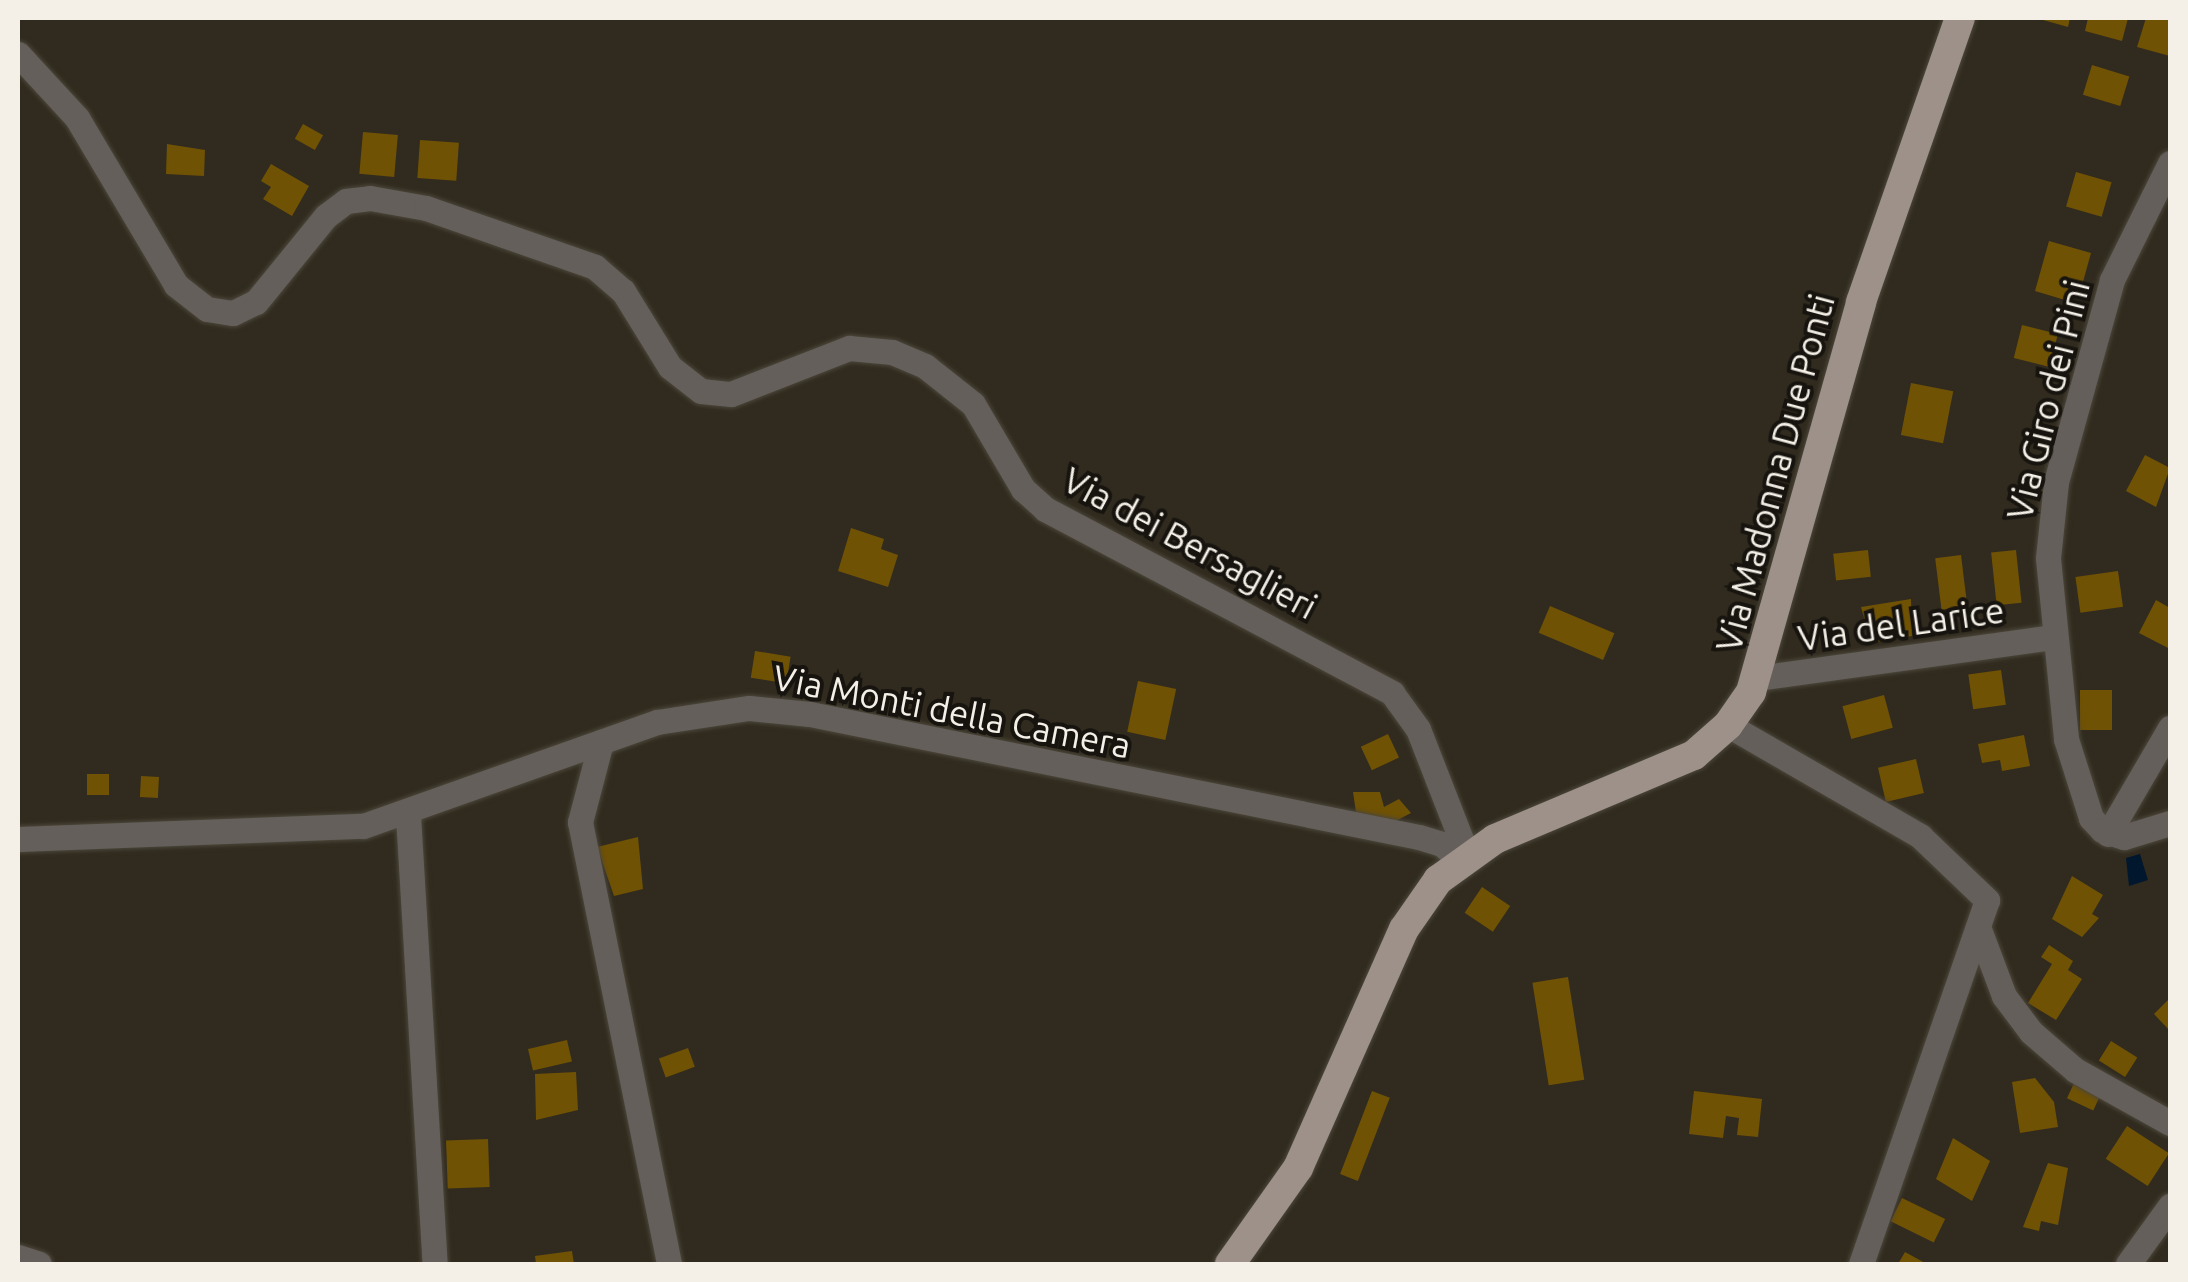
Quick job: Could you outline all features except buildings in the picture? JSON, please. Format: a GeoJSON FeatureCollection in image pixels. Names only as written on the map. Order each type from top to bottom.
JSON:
{"type":"FeatureCollection","features":[{"type":"Feature","properties":{"kind":"main road","name":"Via Madonna Due Ponti"},"geometry":{"type":"LineString","coordinates":[[1230,1264],[1298,1168],[1410,919],[1464,858],[1688,758],[1728,725],[1758,678],[1861,302],[1960,18]]}},
{"type":"Feature","properties":{"kind":"street","name":"Via dei Bersaglieri"},"geometry":{"type":"LineString","coordinates":[[18,54],[78,118],[182,292],[212,311],[238,312],[256,302],[326,216],[346,201],[370,198],[426,208],[596,267],[623,291],[670,367],[701,391],[731,394],[849,348],[892,352],[925,366],[974,404],[1023,489],[1045,509],[1392,693],[1418,729],[1464,858]]}},
{"type":"Feature","properties":{"kind":"street","name":"Via Giro dei Pini"},"geometry":{"type":"LineString","coordinates":[[2108,834],[2091,818],[2070,756],[2048,558],[2056,482],[2112,280],[2170,163]]}},
{"type":"Feature","properties":{"kind":"street","name":"Via del Larice"},"geometry":{"type":"LineString","coordinates":[[1758,678],[2054,636]]}},
{"type":"Feature","properties":{"kind":"street","name":"Via Monti della Camera"},"geometry":{"type":"LineString","coordinates":[[18,839],[335,829],[408,815],[601,742],[695,712],[789,711],[1419,837],[1442,844],[1464,858]]}},
{"type":"Feature","properties":{"kind":"street"},"geometry":{"type":"LineString","coordinates":[[1728,725],[1938,849],[1984,893],[1988,912],[1861,1264]]}},
{"type":"Feature","properties":{"kind":"street"},"geometry":{"type":"LineString","coordinates":[[2170,728],[2108,834],[2130,836],[2170,822]]}},
{"type":"Feature","properties":{"kind":"street"},"geometry":{"type":"LineString","coordinates":[[601,742],[580,822],[670,1264]]}},
{"type":"Feature","properties":{"kind":"street"},"geometry":{"type":"LineString","coordinates":[[408,815],[435,1264]]}},
{"type":"Feature","properties":{"kind":"street"},"geometry":{"type":"LineString","coordinates":[[1980,932],[2004,996],[2031,1032],[2076,1070],[2170,1123]]}},
{"type":"Feature","properties":{"kind":"street"},"geometry":{"type":"LineString","coordinates":[[2128,1264],[2170,1206]]}},
{"type":"Feature","properties":{"kind":"street"},"geometry":{"type":"LineString","coordinates":[[18,1257],[39,1264]]}},
{"type":"Feature","properties":{"kind":"water"},"geometry":{"type":"Polygon","coordinates":[[[2140,854],[2148,880],[2129,886],[2126,858],[2140,854]]]}}]}
